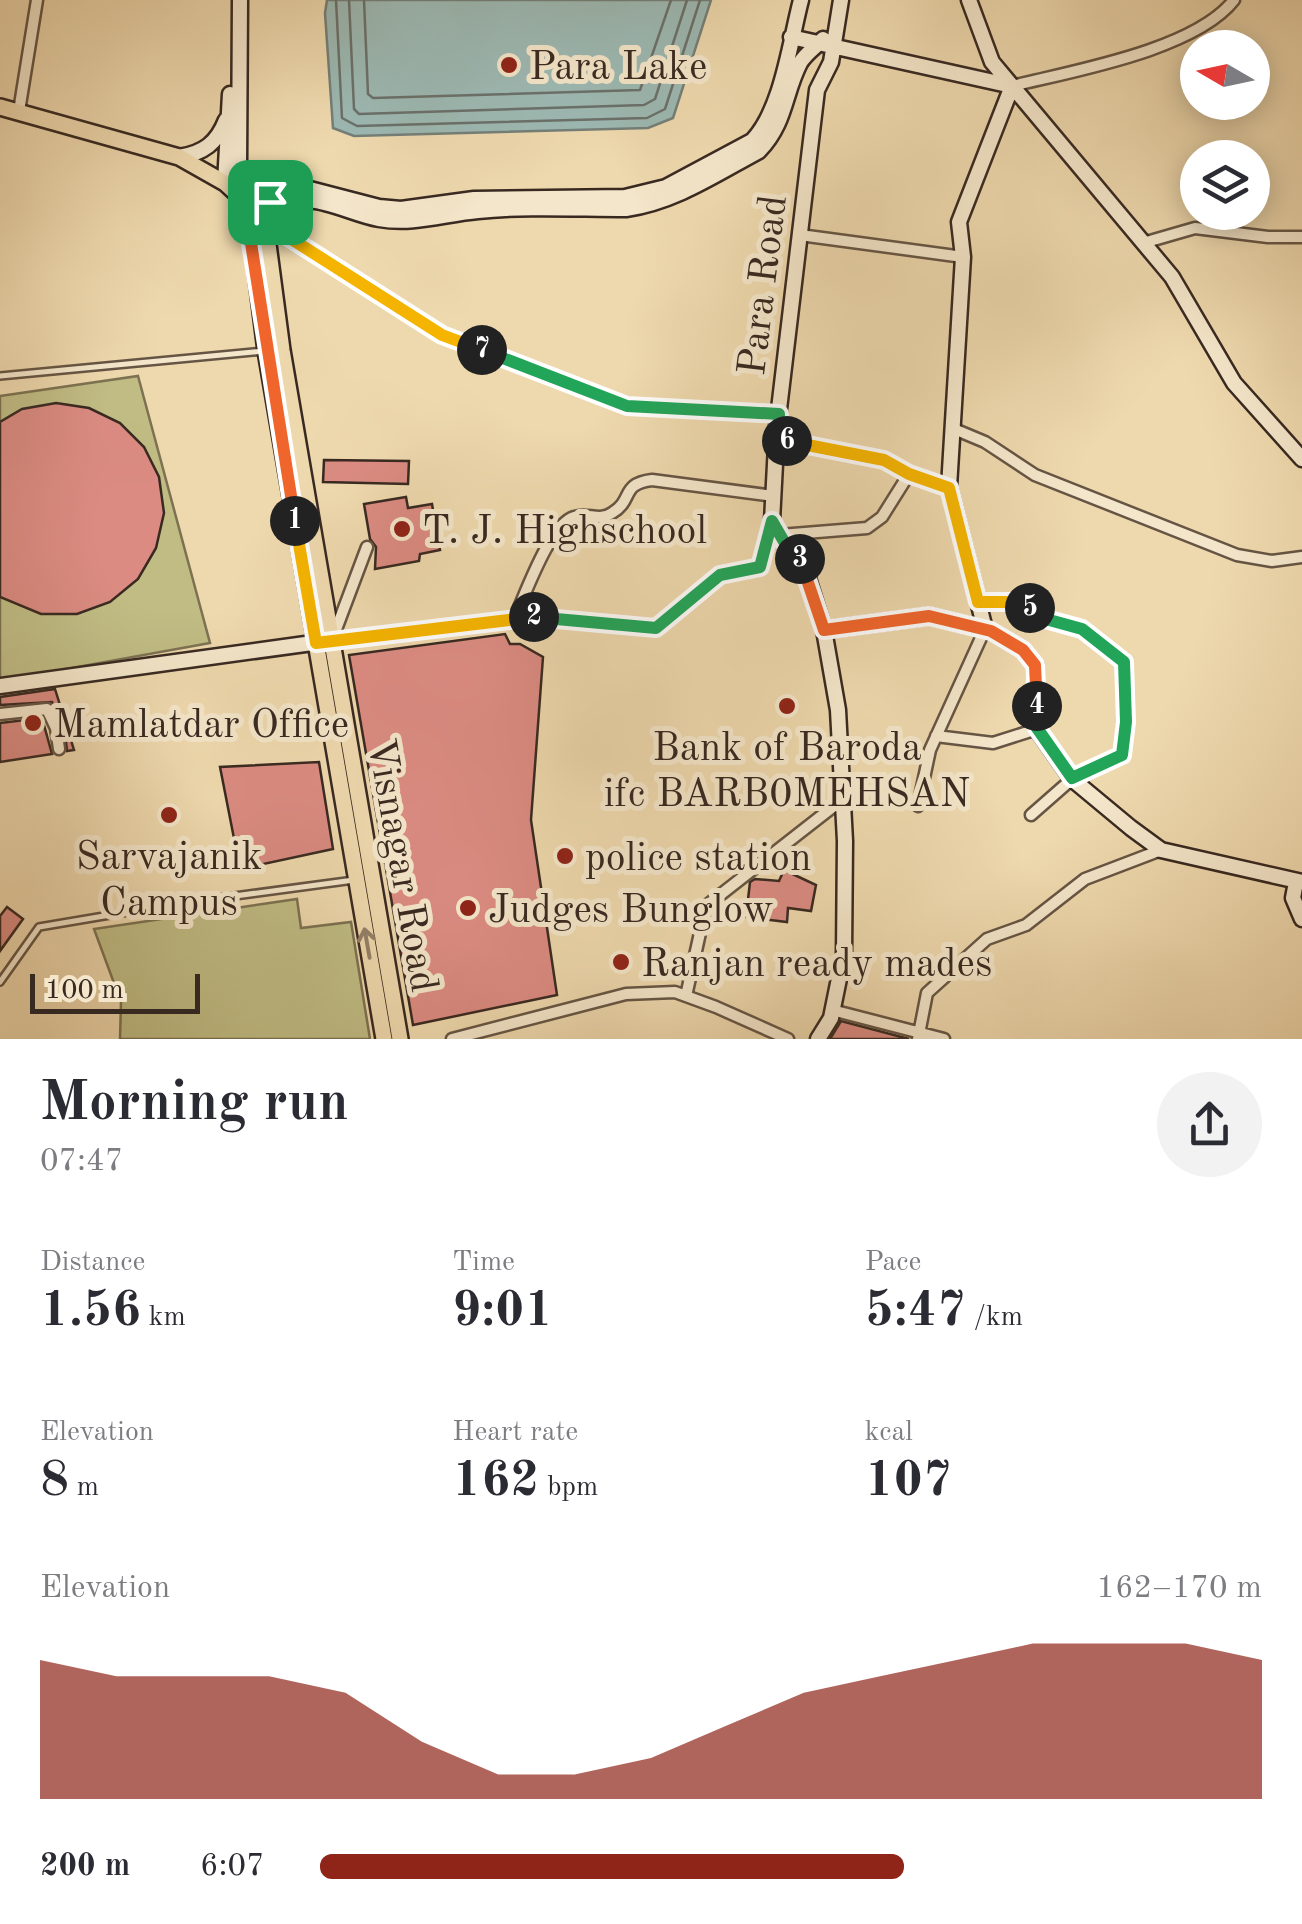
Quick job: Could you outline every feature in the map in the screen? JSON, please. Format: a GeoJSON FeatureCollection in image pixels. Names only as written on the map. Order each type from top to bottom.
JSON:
{"type":"FeatureCollection","features":[{"type":"Feature","properties":{"kind":"main road"},"geometry":{"type":"LineString","coordinates":[[0,107],[179,157],[263,204],[276,219],[262,226]]}},
{"type":"Feature","properties":{"kind":"main road","name":"Visnagar Road"},"geometry":{"type":"LineString","coordinates":[[263,204],[247,212],[262,226],[274,350],[364,879],[384,1039]]}},
{"type":"Feature","properties":{"kind":"main road","name":"Visnagar Road"},"geometry":{"type":"LineString","coordinates":[[364,879],[400,1039]]}},
{"type":"Feature","properties":{"kind":"street"},"geometry":{"type":"LineString","coordinates":[[19,112],[37,0]]}},
{"type":"Feature","properties":{"kind":"street"},"geometry":{"type":"LineString","coordinates":[[225,183],[231,0]]}},
{"type":"Feature","properties":{"kind":"street"},"geometry":{"type":"LineString","coordinates":[[240,0],[239,167],[245,187],[263,204]]}},
{"type":"Feature","properties":{"kind":"street"},"geometry":{"type":"LineString","coordinates":[[263,204],[300,198],[377,219],[401,221],[476,211],[626,209],[671,198],[759,151],[783,117],[798,66],[805,55],[826,45],[840,0]]}},
{"type":"Feature","properties":{"kind":"street"},"geometry":{"type":"LineString","coordinates":[[969,0],[992,62],[1172,277],[1234,383],[1302,460]]}},
{"type":"Feature","properties":{"kind":"street"},"geometry":{"type":"LineString","coordinates":[[796,38],[1012,86],[1157,50],[1226,11],[1234,0]]}},
{"type":"Feature","properties":{"kind":"street"},"geometry":{"type":"LineString","coordinates":[[263,204],[289,189],[302,187],[401,209],[474,199],[645,194],[666,187],[760,133],[772,112],[796,38],[799,8]]}},
{"type":"Feature","properties":{"kind":"street"},"geometry":{"type":"LineString","coordinates":[[796,38],[817,90]]}},
{"type":"Feature","properties":{"kind":"street","name":"Para Road"},"geometry":{"type":"LineString","coordinates":[[776,528],[779,414],[817,90],[828,71],[826,45]]}},
{"type":"Feature","properties":{"kind":"street"},"geometry":{"type":"LineString","coordinates":[[918,806],[930,750],[984,629],[949,488],[964,256],[958,222],[1012,86]]}},
{"type":"Feature","properties":{"kind":"street"},"geometry":{"type":"LineString","coordinates":[[179,157],[204,151],[214,143],[230,108]]}},
{"type":"Feature","properties":{"kind":"street"},"geometry":{"type":"LineString","coordinates":[[262,226],[442,335],[627,406],[779,414]]}},
{"type":"Feature","properties":{"kind":"street"},"geometry":{"type":"LineString","coordinates":[[1143,243],[1196,228],[1302,238]]}},
{"type":"Feature","properties":{"kind":"street"},"geometry":{"type":"LineString","coordinates":[[800,236],[964,256]]}},
{"type":"Feature","properties":{"kind":"street"},"geometry":{"type":"LineString","coordinates":[[954,429],[985,442],[1035,475],[1237,555],[1272,561],[1302,557]]}},
{"type":"Feature","properties":{"kind":"street"},"geometry":{"type":"LineString","coordinates":[[778,439],[884,460],[949,488]]}},
{"type":"Feature","properties":{"kind":"street"},"geometry":{"type":"LineString","coordinates":[[776,528],[867,528],[882,517],[909,474]]}},
{"type":"Feature","properties":{"kind":"street"},"geometry":{"type":"LineString","coordinates":[[514,619],[549,543],[568,520],[577,515],[601,519],[610,515],[620,508],[636,482],[652,480],[774,496]]}},
{"type":"Feature","properties":{"kind":"street"},"geometry":{"type":"LineString","coordinates":[[0,686],[324,641],[542,616],[656,628],[720,575],[760,567],[776,528]]}},
{"type":"Feature","properties":{"kind":"street"},"geometry":{"type":"LineString","coordinates":[[776,528],[803,562],[824,630],[838,710],[844,954],[832,1010],[818,1039]]}},
{"type":"Feature","properties":{"kind":"street"},"geometry":{"type":"LineString","coordinates":[[324,641],[367,547]]}},
{"type":"Feature","properties":{"kind":"street"},"geometry":{"type":"LineString","coordinates":[[978,602],[1022,602],[1042,618],[1082,629],[1124,662],[1126,722],[1122,755],[1072,778],[1031,815]]}},
{"type":"Feature","properties":{"kind":"street"},"geometry":{"type":"LineString","coordinates":[[824,630],[929,616],[984,629],[1023,650],[1035,665],[1037,728],[1072,778],[1162,850],[1299,882],[1293,898],[1302,918]]}},
{"type":"Feature","properties":{"kind":"street"},"geometry":{"type":"LineString","coordinates":[[0,714],[47,709],[53,717],[58,748]]}},
{"type":"Feature","properties":{"kind":"street"},"geometry":{"type":"LineString","coordinates":[[936,736],[993,743],[1037,728]]}},
{"type":"Feature","properties":{"kind":"street"},"geometry":{"type":"LineString","coordinates":[[686,996],[706,906],[843,799]]}},
{"type":"Feature","properties":{"kind":"street"},"geometry":{"type":"LineString","coordinates":[[918,1037],[927,993],[987,939],[1026,925],[1085,879],[1162,850]]}},
{"type":"Feature","properties":{"kind":"street"},"geometry":{"type":"LineString","coordinates":[[452,1039],[626,994],[675,992],[788,1039]]}},
{"type":"Feature","properties":{"kind":"street"},"geometry":{"type":"LineString","coordinates":[[832,1010],[918,1037],[944,1039]]}},
{"type":"Feature","properties":{"kind":"lane"},"geometry":{"type":"LineString","coordinates":[[0,376],[274,350]]}},
{"type":"Feature","properties":{"kind":"lane"},"geometry":{"type":"LineString","coordinates":[[0,982],[39,928],[176,904],[364,879]]}},
{"type":"Feature","properties":{"kind":"shaded area"},"geometry":{"type":"Polygon","coordinates":[[[138,376],[210,643],[0,681],[0,396],[138,376]]]}},
{"type":"Feature","properties":{"kind":"shaded area"},"geometry":{"type":"Polygon","coordinates":[[[297,899],[301,928],[351,922],[370,1039],[120,1039],[121,1002],[94,929],[297,899]]]}},
{"type":"Feature","properties":{"kind":"water","name":"Para Lake"},"geometry":{"type":"Polygon","coordinates":[[[327,0],[711,0],[673,118],[648,128],[354,136],[333,128],[327,0]]]}},
{"type":"Feature","properties":{"kind":"building"},"geometry":{"type":"Polygon","coordinates":[[[56,403],[89,408],[120,423],[144,447],[159,477],[164,513],[156,548],[138,579],[110,602],[77,614],[41,614],[0,597],[0,422],[22,409],[56,403]]]}},
{"type":"Feature","properties":{"kind":"building"},"geometry":{"type":"Polygon","coordinates":[[[324,460],[409,461],[408,484],[323,482],[324,460]]]}},
{"type":"Feature","properties":{"kind":"building","name":"T. J. Highschool"},"geometry":{"type":"Polygon","coordinates":[[[406,497],[408,508],[432,504],[440,550],[420,554],[419,561],[375,569],[376,547],[370,539],[364,504],[406,497]]]}},
{"type":"Feature","properties":{"kind":"building","name":"Judges Bunglow"},"geometry":{"type":"Polygon","coordinates":[[[505,634],[510,644],[520,644],[543,657],[531,820],[557,995],[413,1025],[349,655],[505,634]]]}},
{"type":"Feature","properties":{"kind":"building"},"geometry":{"type":"Polygon","coordinates":[[[55,689],[74,750],[67,751],[64,725],[52,702],[0,705],[0,697],[55,689]]]}},
{"type":"Feature","properties":{"kind":"building"},"geometry":{"type":"Polygon","coordinates":[[[42,718],[52,754],[0,762],[0,723],[42,718]]]}},
{"type":"Feature","properties":{"kind":"building"},"geometry":{"type":"Polygon","coordinates":[[[319,762],[333,849],[240,869],[220,767],[319,762]]]}},
{"type":"Feature","properties":{"kind":"building"},"geometry":{"type":"Polygon","coordinates":[[[784,870],[816,885],[811,911],[788,908],[787,922],[746,917],[750,882],[779,881],[784,870]]]}},
{"type":"Feature","properties":{"kind":"building"},"geometry":{"type":"Polygon","coordinates":[[[7,907],[23,919],[0,951],[0,916],[7,907]]]}},
{"type":"Feature","properties":{"kind":"building"},"geometry":{"type":"Polygon","coordinates":[[[841,1021],[909,1039],[830,1039],[841,1021]]]}},
{"type":"Feature","properties":{"kind":"place","name":"Para Lake"},"geometry":{"type":"Point","coordinates":[509,65]}},
{"type":"Feature","properties":{"kind":"place","name":"T. J. Highschool"},"geometry":{"type":"Point","coordinates":[402,529]}},
{"type":"Feature","properties":{"kind":"place","name":"Bank of Baroda ifc BARB0MEHSAN"},"geometry":{"type":"Point","coordinates":[787,706]}},
{"type":"Feature","properties":{"kind":"place","name":"Mamlatdar Office"},"geometry":{"type":"Point","coordinates":[33,723]}},
{"type":"Feature","properties":{"kind":"place","name":"Sarvajanik Campus"},"geometry":{"type":"Point","coordinates":[169,815]}},
{"type":"Feature","properties":{"kind":"place","name":"police station"},"geometry":{"type":"Point","coordinates":[565,856]}},
{"type":"Feature","properties":{"kind":"place","name":"Judges Bunglow"},"geometry":{"type":"Point","coordinates":[468,908]}},
{"type":"Feature","properties":{"kind":"place","name":"Ranjan ready mades"},"geometry":{"type":"Point","coordinates":[621,962]}},
{"type":"Feature","properties":{"kind":"route"},"geometry":{"type":"LineString","coordinates":[[254,202],[270,202],[277,214],[271,226],[442,335],[627,406],[779,414],[778,439],[884,460],[949,488],[978,602],[1022,602],[1042,618],[1082,629],[1124,662],[1126,722],[1122,755],[1072,778],[1037,728],[1035,665],[1023,650],[991,631],[929,616],[824,630],[803,562],[786,545],[772,521],[760,567],[720,575],[656,628],[542,616],[316,643],[247,218],[254,202]]}}]}
